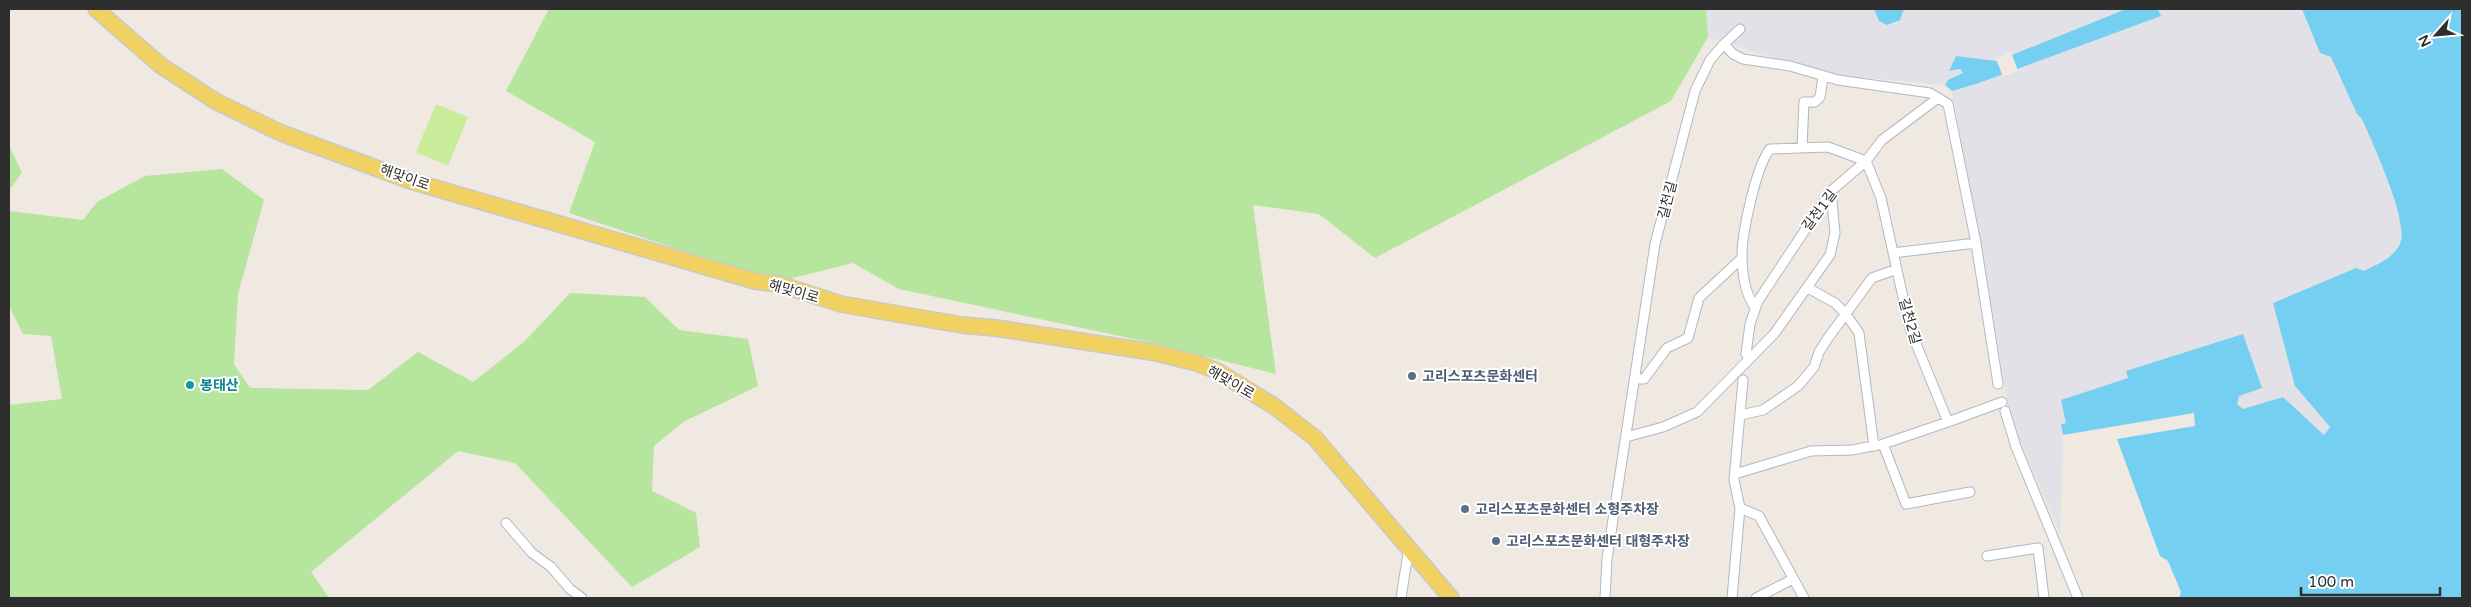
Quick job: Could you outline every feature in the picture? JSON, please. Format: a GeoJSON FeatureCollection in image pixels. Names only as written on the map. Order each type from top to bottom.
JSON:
{"type":"FeatureCollection","features":[{"type":"Feature","properties":{"kind":"main road","name":"해맞이로"},"geometry":{"type":"LineString","coordinates":[[96,9],[160,65],[215,101],[281,133],[411,181],[755,281],[780,284],[841,304],[962,325],[996,328],[1125,347],[1197,363],[1217,371],[1274,406],[1315,438],[1451,598]]}},
{"type":"Feature","properties":{"kind":"street","name":"길천길"},"geometry":{"type":"LineString","coordinates":[[1605,598],[1607,559],[1656,244],[1695,91],[1710,60],[1740,28]]}},
{"type":"Feature","properties":{"kind":"street"},"geometry":{"type":"LineString","coordinates":[[1724,44],[1733,54],[1743,59],[1790,66],[1823,77],[1930,93],[1948,104],[1976,243],[1998,384]]}},
{"type":"Feature","properties":{"kind":"street"},"geometry":{"type":"LineString","coordinates":[[1802,147],[1804,102],[1815,102],[1820,97],[1823,77]]}},
{"type":"Feature","properties":{"kind":"street","name":"길천1길"},"geometry":{"type":"LineString","coordinates":[[1746,354],[1750,324],[1755,307],[1831,191],[1866,161],[1882,140],[1938,98]]}},
{"type":"Feature","properties":{"kind":"street"},"geometry":{"type":"LineString","coordinates":[[1755,307],[1747,297],[1742,258],[1750,206],[1764,157],[1770,148],[1828,147],[1866,161]]}},
{"type":"Feature","properties":{"kind":"street","name":"길천2길"},"geometry":{"type":"LineString","coordinates":[[1866,161],[1881,198],[1910,329],[1948,422]]}},
{"type":"Feature","properties":{"kind":"street"},"geometry":{"type":"LineString","coordinates":[[1626,436],[1663,427],[1697,412],[1774,334],[1830,255],[1835,233],[1831,191]]}},
{"type":"Feature","properties":{"kind":"street"},"geometry":{"type":"LineString","coordinates":[[1893,253],[1976,243]]}},
{"type":"Feature","properties":{"kind":"street"},"geometry":{"type":"LineString","coordinates":[[1634,379],[1644,379],[1667,348],[1688,338],[1699,298],[1742,258]]}},
{"type":"Feature","properties":{"kind":"street"},"geometry":{"type":"LineString","coordinates":[[1741,415],[1763,410],[1798,386],[1814,367],[1819,352],[1845,312],[1872,278],[1897,269]]}},
{"type":"Feature","properties":{"kind":"street"},"geometry":{"type":"LineString","coordinates":[[1808,288],[1835,303],[1845,312],[1859,333],[1878,445],[1906,504],[1970,492]]}},
{"type":"Feature","properties":{"kind":"street"},"geometry":{"type":"LineString","coordinates":[[1732,598],[1740,508],[1735,474],[1743,380]]}},
{"type":"Feature","properties":{"kind":"street"},"geometry":{"type":"LineString","coordinates":[[1735,474],[1811,451],[1852,450],[1878,445],[2002,402]]}},
{"type":"Feature","properties":{"kind":"street"},"geometry":{"type":"LineString","coordinates":[[2005,412],[2016,447],[2078,598]]}},
{"type":"Feature","properties":{"kind":"street"},"geometry":{"type":"LineString","coordinates":[[1740,508],[1759,516],[1804,598]]}},
{"type":"Feature","properties":{"kind":"street"},"geometry":{"type":"LineString","coordinates":[[506,523],[532,553],[551,567],[582,598]]}},
{"type":"Feature","properties":{"kind":"street"},"geometry":{"type":"LineString","coordinates":[[1401,598],[1409,547]]}},
{"type":"Feature","properties":{"kind":"street"},"geometry":{"type":"LineString","coordinates":[[1987,556],[2038,548],[2044,598]]}},
{"type":"Feature","properties":{"kind":"street"},"geometry":{"type":"LineString","coordinates":[[1756,598],[1793,580]]}},
{"type":"Feature","properties":{"kind":"shaded area"},"geometry":{"type":"Polygon","coordinates":[[[1706,9],[2126,9],[1997,61],[1956,56],[1950,70],[1960,69],[1963,73],[1949,80],[1945,85],[1822,74],[1708,37],[1706,9]]]}},
{"type":"Feature","properties":{"kind":"shaded area"},"geometry":{"type":"Polygon","coordinates":[[[2158,9],[2302,9],[2320,53],[2331,57],[2357,114],[2362,119],[2384,170],[2402,226],[2401,242],[2392,256],[2364,271],[2295,386],[2330,427],[2324,435],[2283,397],[2243,409],[2237,404],[2238,396],[2126,371],[2128,378],[2066,423],[2061,424],[2063,435],[2060,533],[2011,421],[1952,91],[2160,16],[2158,9]]]}},
{"type":"Feature","properties":{"kind":"green space"},"geometry":{"type":"Polygon","coordinates":[[[549,9],[1706,9],[1708,37],[1671,101],[1375,258],[1319,214],[1253,205],[1276,374],[1148,342],[899,289],[853,263],[777,282],[569,213],[595,142],[506,91],[549,9]]]}},
{"type":"Feature","properties":{"kind":"green space"},"geometry":{"type":"Polygon","coordinates":[[[436,104],[468,117],[448,166],[416,152],[436,104]]]}},
{"type":"Feature","properties":{"kind":"green space"},"geometry":{"type":"Polygon","coordinates":[[[9,145],[22,173],[11,188],[9,184],[9,145]]]}},
{"type":"Feature","properties":{"kind":"green space"},"geometry":{"type":"Polygon","coordinates":[[[222,169],[264,200],[238,294],[234,364],[250,388],[368,390],[418,352],[473,382],[524,342],[570,293],[645,297],[679,330],[748,339],[758,386],[685,421],[654,446],[652,491],[696,513],[700,547],[632,587],[515,463],[458,451],[311,572],[329,598],[9,598],[9,405],[62,399],[51,336],[23,334],[9,306],[9,211],[83,220],[97,202],[145,176],[222,169]]]}},
{"type":"Feature","properties":{"kind":"water"},"geometry":{"type":"Polygon","coordinates":[[[1874,9],[1904,9],[1900,20],[1887,25],[1879,21],[1874,9]]]}},
{"type":"Feature","properties":{"kind":"water"},"geometry":{"type":"Polygon","coordinates":[[[2126,9],[2158,9],[2161,16],[1979,83],[1952,91],[1945,85],[1948,80],[1963,73],[1960,69],[1949,71],[1956,56],[1997,61],[2126,9]]]}},
{"type":"Feature","properties":{"kind":"water"},"geometry":{"type":"Polygon","coordinates":[[[2302,9],[2462,9],[2462,598],[2179,598],[2181,592],[2168,561],[2160,556],[2117,439],[2195,426],[2194,413],[2063,435],[2061,424],[2066,423],[2061,400],[2128,378],[2126,371],[2243,334],[2262,388],[2239,396],[2237,404],[2243,409],[2283,397],[2324,435],[2330,427],[2295,386],[2273,303],[2356,268],[2364,271],[2380,263],[2397,249],[2402,234],[2395,201],[2362,119],[2357,114],[2331,57],[2320,53],[2302,9]]]}},
{"type":"Feature","properties":{"kind":"pier"},"geometry":{"type":"Polygon","coordinates":[[[2011,52],[2018,71],[2003,77],[1996,59],[2011,52]]]}},
{"type":"Feature","properties":{"kind":"place","name":"고리스포츠문화센터"},"geometry":{"type":"Point","coordinates":[1412,376]}},
{"type":"Feature","properties":{"kind":"place","name":"봉태산"},"geometry":{"type":"Point","coordinates":[190,385]}},
{"type":"Feature","properties":{"kind":"place","name":"고리스포츠문화센터 소형주차장"},"geometry":{"type":"Point","coordinates":[1465,509]}},
{"type":"Feature","properties":{"kind":"place","name":"고리스포츠문화센터 대형주차장"},"geometry":{"type":"Point","coordinates":[1496,541]}}]}
